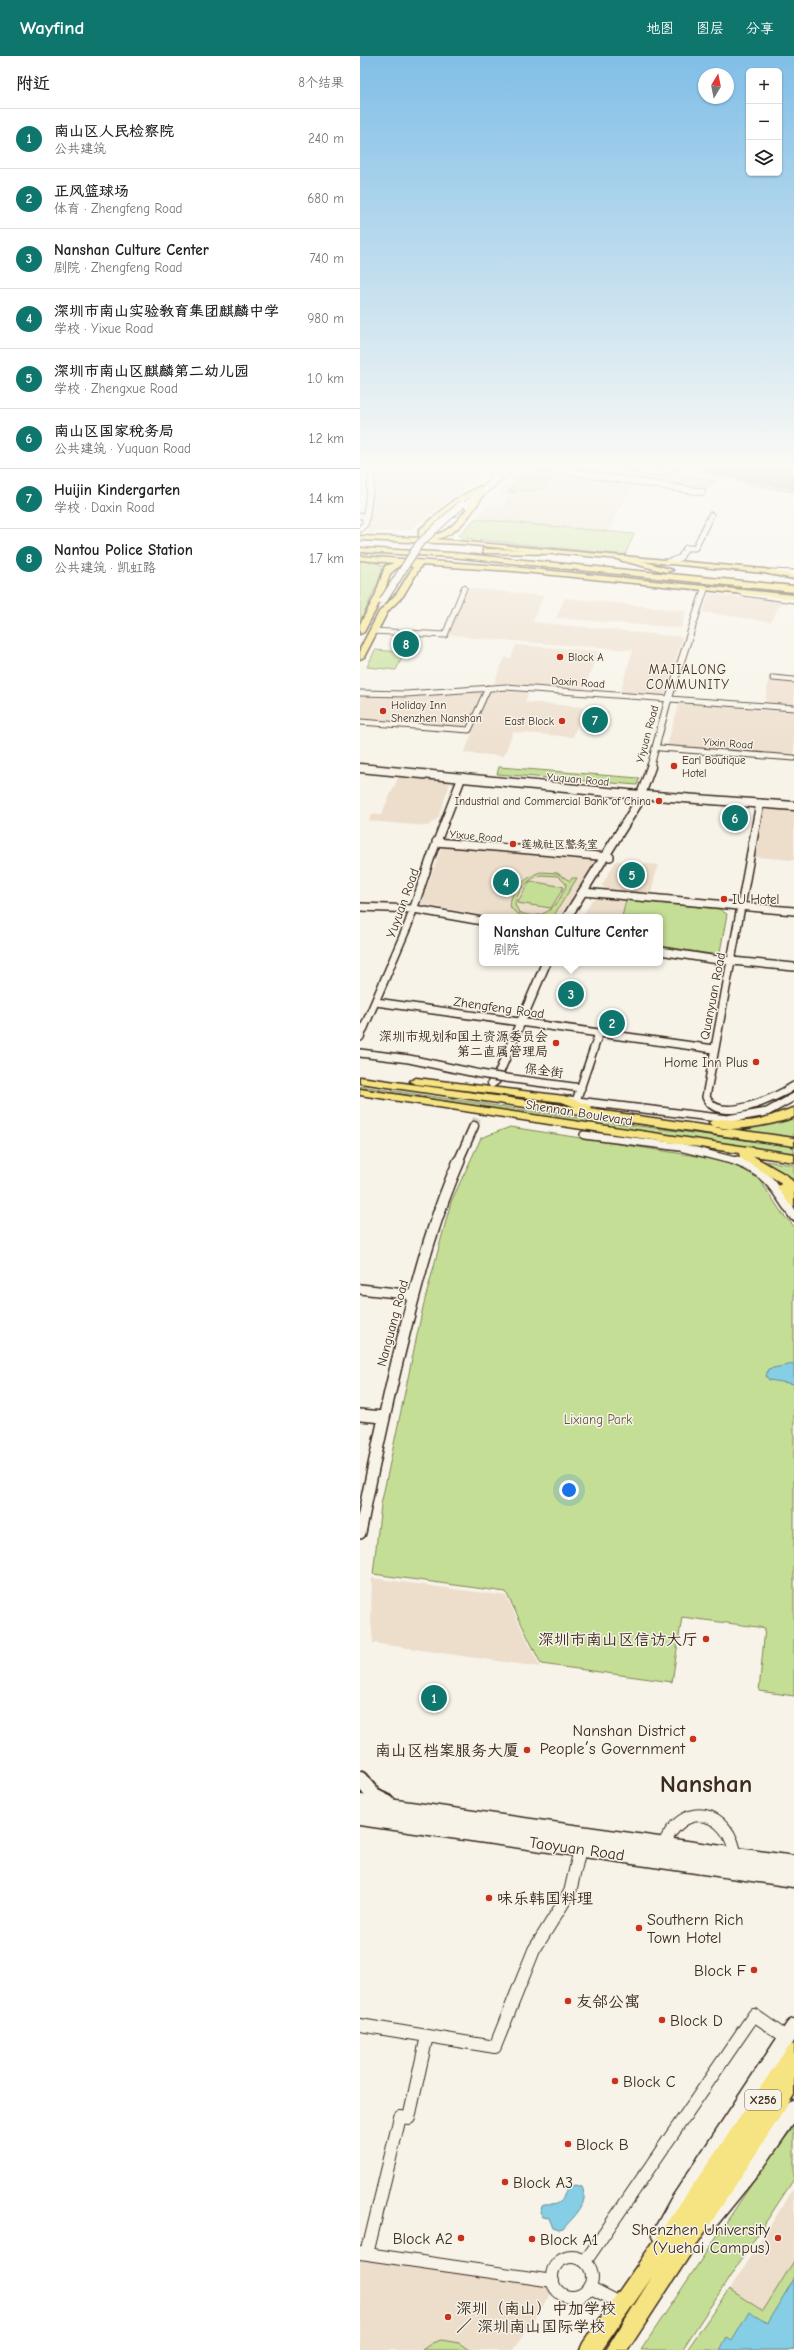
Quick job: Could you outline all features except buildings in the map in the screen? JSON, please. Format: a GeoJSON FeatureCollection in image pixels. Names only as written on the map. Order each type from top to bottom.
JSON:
{"type":"FeatureCollection","features":[{"type":"Feature","properties":{"kind":"highway"},"geometry":{"type":"LineString","coordinates":[[645,574],[794,589]]}},
{"type":"Feature","properties":{"kind":"highway"},"geometry":{"type":"LineString","coordinates":[[698,574],[794,583]]}},
{"type":"Feature","properties":{"kind":"highway"},"geometry":{"type":"LineString","coordinates":[[711,574],[794,579]]}},
{"type":"Feature","properties":{"kind":"main road"},"geometry":{"type":"LineString","coordinates":[[360,632],[387,574]]}},
{"type":"Feature","properties":{"kind":"main road"},"geometry":{"type":"LineString","coordinates":[[360,657],[362,645],[386,601],[403,574]]}},
{"type":"Feature","properties":{"kind":"main road"},"geometry":{"type":"LineString","coordinates":[[362,645],[373,631],[380,612],[400,594],[413,574]]}},
{"type":"Feature","properties":{"kind":"main road"},"geometry":{"type":"LineString","coordinates":[[564,574],[794,598]]}},
{"type":"Feature","properties":{"kind":"main road"},"geometry":{"type":"LineString","coordinates":[[775,574],[794,579]]}},
{"type":"Feature","properties":{"kind":"main road"},"geometry":{"type":"LineString","coordinates":[[360,1080],[439,1083],[564,1099],[612,1116]]}},
{"type":"Feature","properties":{"kind":"main road","name":"Shennan Boulevard"},"geometry":{"type":"LineString","coordinates":[[360,1080],[794,1142]]}},
{"type":"Feature","properties":{"kind":"main road","name":"Shennan Boulevard"},"geometry":{"type":"LineString","coordinates":[[364,1093],[794,1158]]}},
{"type":"Feature","properties":{"kind":"main road"},"geometry":{"type":"LineString","coordinates":[[360,1100],[584,1135],[631,1134]]}},
{"type":"Feature","properties":{"kind":"main road"},"geometry":{"type":"LineString","coordinates":[[533,1105],[577,1103],[738,1125],[769,1122],[794,1112]]}},
{"type":"Feature","properties":{"kind":"main road"},"geometry":{"type":"LineString","coordinates":[[738,1125],[769,1119],[794,1106]]}},
{"type":"Feature","properties":{"kind":"main road"},"geometry":{"type":"LineString","coordinates":[[777,1139],[771,1140],[767,1145],[775,1150],[794,1152]]}},
{"type":"Feature","properties":{"kind":"main road"},"geometry":{"type":"LineString","coordinates":[[730,1149],[784,1179],[794,1191]]}},
{"type":"Feature","properties":{"kind":"main road"},"geometry":{"type":"LineString","coordinates":[[770,1170],[794,1202]]}},
{"type":"Feature","properties":{"kind":"main road","name":"Taoyuan Road"},"geometry":{"type":"LineString","coordinates":[[360,1803],[662,1853],[735,1863],[793,1875]]}},
{"type":"Feature","properties":{"kind":"main road","name":"Taoyuan Road"},"geometry":{"type":"LineString","coordinates":[[360,1817],[580,1849],[662,1853]]}},
{"type":"Feature","properties":{"kind":"main road","name":"X256"},"geometry":{"type":"LineString","coordinates":[[590,2350],[732,2146],[792,2039]]}},
{"type":"Feature","properties":{"kind":"main road","name":"X256"},"geometry":{"type":"LineString","coordinates":[[616,2350],[794,2079]]}},
{"type":"Feature","properties":{"kind":"main road"},"geometry":{"type":"LineString","coordinates":[[662,2280],[757,2163],[794,2108]]}},
{"type":"Feature","properties":{"kind":"street"},"geometry":{"type":"LineString","coordinates":[[373,631],[445,635],[464,588]]}},
{"type":"Feature","properties":{"kind":"street","name":"Yiyuan Road"},"geometry":{"type":"LineString","coordinates":[[645,793],[671,699],[705,588]]}},
{"type":"Feature","properties":{"kind":"street"},"geometry":{"type":"LineString","coordinates":[[773,678],[794,680]]}},
{"type":"Feature","properties":{"kind":"street"},"geometry":{"type":"LineString","coordinates":[[360,722],[470,730],[488,688]]}},
{"type":"Feature","properties":{"kind":"street","name":"Daxin Road"},"geometry":{"type":"LineString","coordinates":[[360,692],[406,694],[488,688],[794,708]]}},
{"type":"Feature","properties":{"kind":"street","name":"Yiyuan Road"},"geometry":{"type":"LineString","coordinates":[[570,914],[607,857],[645,793],[660,748],[671,699]]}},
{"type":"Feature","properties":{"kind":"street","name":"Yixin Road"},"geometry":{"type":"LineString","coordinates":[[660,748],[794,758]]}},
{"type":"Feature","properties":{"kind":"street","name":"Yuquan Road"},"geometry":{"type":"LineString","coordinates":[[360,767],[462,778],[760,803],[794,804]]}},
{"type":"Feature","properties":{"kind":"street","name":"Yuyuan Road"},"geometry":{"type":"LineString","coordinates":[[360,1037],[414,909],[436,842],[462,778]]}},
{"type":"Feature","properties":{"kind":"street","name":"Yuquan Road"},"geometry":{"type":"LineString","coordinates":[[645,793],[794,804]]}},
{"type":"Feature","properties":{"kind":"street","name":"Quanyuan Road"},"geometry":{"type":"LineString","coordinates":[[760,803],[706,1097],[708,1101],[714,1105],[736,1108],[756,1106],[775,1098],[794,1086]]}},
{"type":"Feature","properties":{"kind":"street","name":"Yixue Road"},"geometry":{"type":"LineString","coordinates":[[436,842],[607,857]]}},
{"type":"Feature","properties":{"kind":"street","name":"Yiyuan Road"},"geometry":{"type":"LineString","coordinates":[[574,914],[585,892]]}},
{"type":"Feature","properties":{"kind":"street"},"geometry":{"type":"LineString","coordinates":[[585,892],[794,911]]}},
{"type":"Feature","properties":{"kind":"street"},"geometry":{"type":"LineString","coordinates":[[360,907],[414,909],[479,920]]}},
{"type":"Feature","properties":{"kind":"street"},"geometry":{"type":"LineString","coordinates":[[663,951],[730,962],[794,967]]}},
{"type":"Feature","properties":{"kind":"street"},"geometry":{"type":"LineString","coordinates":[[539,966],[517,1022],[496,1080],[492,1083],[491,1079],[517,1022],[545,966]]}},
{"type":"Feature","properties":{"kind":"street","name":"Zhengfeng Road"},"geometry":{"type":"LineString","coordinates":[[376,1002],[714,1049]]}},
{"type":"Feature","properties":{"kind":"street"},"geometry":{"type":"LineString","coordinates":[[599,1033],[577,1103],[727,1119],[767,1112],[794,1097]]}},
{"type":"Feature","properties":{"kind":"street","name":"保全街"},"geometry":{"type":"LineString","coordinates":[[360,1053],[409,1059],[480,1074],[581,1088]]}},
{"type":"Feature","properties":{"kind":"street","name":"Nanguang Road"},"geometry":{"type":"LineString","coordinates":[[360,1532],[383,1417],[414,1295],[443,1196],[474,1126]]}},
{"type":"Feature","properties":{"kind":"street"},"geometry":{"type":"LineString","coordinates":[[584,1135],[712,1153],[739,1160],[766,1176],[794,1216]]}},
{"type":"Feature","properties":{"kind":"street"},"geometry":{"type":"LineString","coordinates":[[360,1289],[414,1295]]}},
{"type":"Feature","properties":{"kind":"street"},"geometry":{"type":"LineString","coordinates":[[360,1415],[383,1417]]}},
{"type":"Feature","properties":{"kind":"street"},"geometry":{"type":"LineString","coordinates":[[360,1779],[374,1796],[401,1809]]}},
{"type":"Feature","properties":{"kind":"street"},"geometry":{"type":"LineString","coordinates":[[662,1853],[669,1830],[676,1823],[685,1818],[703,1816],[725,1826],[734,1840],[735,1863]]}},
{"type":"Feature","properties":{"kind":"street"},"geometry":{"type":"LineString","coordinates":[[360,2025],[495,2047],[497,2038],[534,1950],[570,1892],[580,1849]]}},
{"type":"Feature","properties":{"kind":"street"},"geometry":{"type":"LineString","coordinates":[[585,2262],[754,2015],[792,2039]]}},
{"type":"Feature","properties":{"kind":"street"},"geometry":{"type":"LineString","coordinates":[[427,2036],[409,2118],[400,2117],[364,2253],[553,2281]]}},
{"type":"Feature","properties":{"kind":"street"},"geometry":{"type":"LineString","coordinates":[[572,2256],[585,2262],[591,2276],[589,2287],[577,2297],[566,2297],[558,2291],[553,2281],[553,2270],[562,2259],[572,2256]]}},
{"type":"Feature","properties":{"kind":"street"},"geometry":{"type":"LineString","coordinates":[[589,2287],[622,2304]]}},
{"type":"Feature","properties":{"kind":"shaded area"},"geometry":{"type":"Polygon","coordinates":[[[468,588],[543,596],[533,622],[683,637],[664,696],[620,693],[633,650],[475,638],[449,634],[468,588]]]}},
{"type":"Feature","properties":{"kind":"shaded area"},"geometry":{"type":"Polygon","coordinates":[[[709,594],[782,601],[771,622],[703,612],[709,594]]]}},
{"type":"Feature","properties":{"kind":"shaded area"},"geometry":{"type":"Polygon","coordinates":[[[565,598],[686,611],[681,628],[556,618],[565,598]]]}},
{"type":"Feature","properties":{"kind":"shaded area"},"geometry":{"type":"Polygon","coordinates":[[[516,645],[598,651],[584,690],[494,683],[505,658],[511,658],[516,645]]]}},
{"type":"Feature","properties":{"kind":"shaded area"},"geometry":{"type":"Polygon","coordinates":[[[769,676],[794,678],[794,705],[765,703],[769,676]]]}},
{"type":"Feature","properties":{"kind":"shaded area"},"geometry":{"type":"Polygon","coordinates":[[[491,688],[529,691],[525,702],[583,707],[573,737],[513,732],[504,756],[464,753],[491,688]]]}},
{"type":"Feature","properties":{"kind":"shaded area"},"geometry":{"type":"Polygon","coordinates":[[[480,690],[482,692],[466,728],[360,720],[360,695],[403,697],[480,690]]]}},
{"type":"Feature","properties":{"kind":"shaded area"},"geometry":{"type":"Polygon","coordinates":[[[679,703],[794,712],[794,755],[667,745],[679,703]]]}},
{"type":"Feature","properties":{"kind":"shaded area"},"geometry":{"type":"Polygon","coordinates":[[[588,709],[609,711],[602,730],[581,729],[588,709]]]}},
{"type":"Feature","properties":{"kind":"shaded area"},"geometry":{"type":"Polygon","coordinates":[[[399,776],[451,780],[438,818],[428,826],[369,821],[372,814],[381,815],[399,776]]]}},
{"type":"Feature","properties":{"kind":"shaded area"},"geometry":{"type":"Polygon","coordinates":[[[769,809],[794,811],[794,860],[756,857],[764,811],[769,809]]]}},
{"type":"Feature","properties":{"kind":"shaded area"},"geometry":{"type":"Polygon","coordinates":[[[442,846],[599,860],[561,914],[479,914],[421,904],[442,846]]]}},
{"type":"Feature","properties":{"kind":"shaded area"},"geometry":{"type":"Polygon","coordinates":[[[616,861],[658,865],[650,897],[608,894],[602,885],[616,861]]]}},
{"type":"Feature","properties":{"kind":"shaded area"},"geometry":{"type":"Polygon","coordinates":[[[598,898],[626,900],[623,914],[584,914],[592,900],[598,898]]]}},
{"type":"Feature","properties":{"kind":"shaded area"},"geometry":{"type":"Polygon","coordinates":[[[372,1578],[506,1596],[540,1667],[373,1643],[371,1620],[372,1578]]]}},
{"type":"Feature","properties":{"kind":"shaded area","name":"Shenzhen University (Yuehai Campus)"},"geometry":{"type":"Polygon","coordinates":[[[794,2188],[794,2350],[687,2350],[730,2289],[794,2188]]]}},
{"type":"Feature","properties":{"kind":"shaded area","name":"深圳（南山）中加学校 ／ 深圳南山国际学校"},"geometry":{"type":"Polygon","coordinates":[[[360,2252],[557,2285],[513,2350],[360,2350],[360,2252]]]}},
{"type":"Feature","properties":{"kind":"green space"},"geometry":{"type":"Polygon","coordinates":[[[360,574],[382,574],[360,622],[360,574]]]}},
{"type":"Feature","properties":{"kind":"green space"},"geometry":{"type":"Polygon","coordinates":[[[375,650],[412,653],[403,656],[396,670],[367,667],[375,650]]]}},
{"type":"Feature","properties":{"kind":"green space"},"geometry":{"type":"Polygon","coordinates":[[[499,767],[639,778],[637,785],[497,774],[499,767]]]}},
{"type":"Feature","properties":{"kind":"green space"},"geometry":{"type":"Polygon","coordinates":[[[541,872],[557,873],[570,881],[572,878],[577,878],[555,914],[543,914],[552,908],[560,898],[565,890],[566,884],[558,876],[542,875],[532,879],[524,886],[516,900],[515,905],[519,912],[526,914],[518,914],[511,908],[510,903],[515,891],[530,877],[541,872]]]}},
{"type":"Feature","properties":{"kind":"green space"},"geometry":{"type":"Polygon","coordinates":[[[530,881],[564,887],[551,908],[517,903],[530,881]]]}},
{"type":"Feature","properties":{"kind":"green space"},"geometry":{"type":"Polygon","coordinates":[[[626,900],[719,909],[727,914],[720,952],[711,954],[663,946],[663,914],[623,914],[626,900]]]}},
{"type":"Feature","properties":{"kind":"green space"},"geometry":{"type":"Polygon","coordinates":[[[360,1086],[600,1121],[794,1146],[794,1154],[360,1088],[360,1086]]]}},
{"type":"Feature","properties":{"kind":"green space"},"geometry":{"type":"Polygon","coordinates":[[[794,1115],[794,1139],[721,1129],[773,1124],[794,1115]]]}},
{"type":"Feature","properties":{"kind":"green space","name":"Lixiang Park"},"geometry":{"type":"Polygon","coordinates":[[[510,1127],[728,1161],[757,1176],[784,1216],[794,1226],[794,1696],[759,1691],[765,1628],[682,1617],[672,1682],[541,1664],[506,1592],[373,1574],[381,1505],[423,1307],[451,1202],[481,1138],[510,1127]]]}},
{"type":"Feature","properties":{"kind":"green space"},"geometry":{"type":"Polygon","coordinates":[[[756,1160],[794,1165],[794,1189],[756,1160]]]}},
{"type":"Feature","properties":{"kind":"green space"},"geometry":{"type":"Polygon","coordinates":[[[794,2127],[794,2179],[682,2350],[641,2350],[769,2158],[794,2127]]]}},
{"type":"Feature","properties":{"kind":"green space"},"geometry":{"type":"Polygon","coordinates":[[[794,2261],[794,2350],[687,2350],[729,2289],[763,2311],[794,2261]]]}},
{"type":"Feature","properties":{"kind":"green space"},"geometry":{"type":"Polygon","coordinates":[[[441,2340],[459,2343],[469,2350],[422,2350],[432,2343],[441,2340]]]}},
{"type":"Feature","properties":{"kind":"water"},"geometry":{"type":"Polygon","coordinates":[[[794,1364],[794,1384],[769,1380],[766,1376],[768,1369],[794,1364]]]}},
{"type":"Feature","properties":{"kind":"water"},"geometry":{"type":"Polygon","coordinates":[[[576,2185],[582,2187],[584,2193],[584,2199],[580,2210],[563,2229],[559,2230],[553,2228],[549,2218],[543,2217],[540,2212],[542,2206],[553,2205],[560,2202],[566,2190],[571,2186],[576,2185]]]}},
{"type":"Feature","properties":{"kind":"water"},"geometry":{"type":"Polygon","coordinates":[[[794,2279],[794,2350],[720,2350],[727,2338],[732,2341],[749,2312],[767,2323],[794,2279]]]}},
{"type":"Feature","properties":{"kind":"tunnel"},"geometry":{"type":"LineString","coordinates":[[474,1126],[492,1083]]}},
{"type":"Feature","properties":{"kind":"place","name":"Nantou Police Station"},"geometry":{"type":"Point","coordinates":[406,644]}},
{"type":"Feature","properties":{"kind":"place","name":"Block A"},"geometry":{"type":"Point","coordinates":[560,657]}},
{"type":"Feature","properties":{"kind":"place","name":"Holiday Inn Shenzhen Nanshan"},"geometry":{"type":"Point","coordinates":[383,711]}},
{"type":"Feature","properties":{"kind":"place","name":"Huijin Kindergarten"},"geometry":{"type":"Point","coordinates":[595,720]}},
{"type":"Feature","properties":{"kind":"place","name":"East Block"},"geometry":{"type":"Point","coordinates":[562,721]}},
{"type":"Feature","properties":{"kind":"place","name":"Earl Boutique Hotel"},"geometry":{"type":"Point","coordinates":[674,766]}},
{"type":"Feature","properties":{"kind":"place","name":"Industrial and Commercial Bank of China"},"geometry":{"type":"Point","coordinates":[659,801]}},
{"type":"Feature","properties":{"kind":"place","name":"南山区国家税务局"},"geometry":{"type":"Point","coordinates":[735,818]}},
{"type":"Feature","properties":{"kind":"place","name":"莲城社区警务室"},"geometry":{"type":"Point","coordinates":[513,844]}},
{"type":"Feature","properties":{"kind":"place","name":"深圳市南山区麒麟第二幼儿园"},"geometry":{"type":"Point","coordinates":[632,875]}},
{"type":"Feature","properties":{"kind":"place","name":"深圳市南山实验教育集团麒麟中学"},"geometry":{"type":"Point","coordinates":[506,882]}},
{"type":"Feature","properties":{"kind":"place","name":"IU Hotel"},"geometry":{"type":"Point","coordinates":[724,899]}},
{"type":"Feature","properties":{"kind":"place","name":"Nanshan Culture Center"},"geometry":{"type":"Point","coordinates":[571,994]}},
{"type":"Feature","properties":{"kind":"place","name":"正风篮球场"},"geometry":{"type":"Point","coordinates":[612,1023]}},
{"type":"Feature","properties":{"kind":"place","name":"深圳市规划和国土资源委员会 第二直属管理局"},"geometry":{"type":"Point","coordinates":[556,1043]}},
{"type":"Feature","properties":{"kind":"place","name":"Home Inn Plus"},"geometry":{"type":"Point","coordinates":[756,1062]}},
{"type":"Feature","properties":{"kind":"place","name":"深圳市南山区信访大厅"},"geometry":{"type":"Point","coordinates":[706,1639]}},
{"type":"Feature","properties":{"kind":"place","name":"南山区人民检察院"},"geometry":{"type":"Point","coordinates":[434,1698]}},
{"type":"Feature","properties":{"kind":"place","name":"Nanshan District People′s Government"},"geometry":{"type":"Point","coordinates":[693,1739]}},
{"type":"Feature","properties":{"kind":"place","name":"南山区档案服务大厦"},"geometry":{"type":"Point","coordinates":[527,1750]}},
{"type":"Feature","properties":{"kind":"place","name":"味乐韩国料理"},"geometry":{"type":"Point","coordinates":[489,1898]}},
{"type":"Feature","properties":{"kind":"place","name":"Southern Rich Town Hotel"},"geometry":{"type":"Point","coordinates":[639,1928]}},
{"type":"Feature","properties":{"kind":"place","name":"Block F"},"geometry":{"type":"Point","coordinates":[754,1970]}},
{"type":"Feature","properties":{"kind":"place","name":"友邻公寓"},"geometry":{"type":"Point","coordinates":[568,2001]}},
{"type":"Feature","properties":{"kind":"place","name":"Block D"},"geometry":{"type":"Point","coordinates":[662,2020]}},
{"type":"Feature","properties":{"kind":"place","name":"Block C"},"geometry":{"type":"Point","coordinates":[615,2081]}},
{"type":"Feature","properties":{"kind":"place","name":"Block B"},"geometry":{"type":"Point","coordinates":[568,2144]}},
{"type":"Feature","properties":{"kind":"place","name":"Block A3"},"geometry":{"type":"Point","coordinates":[505,2182]}},
{"type":"Feature","properties":{"kind":"place","name":"Block A2"},"geometry":{"type":"Point","coordinates":[461,2238]}},
{"type":"Feature","properties":{"kind":"place","name":"Shenzhen University (Yuehai Campus)"},"geometry":{"type":"Point","coordinates":[778,2238]}},
{"type":"Feature","properties":{"kind":"place","name":"Block A1"},"geometry":{"type":"Point","coordinates":[532,2239]}},
{"type":"Feature","properties":{"kind":"place","name":"深圳（南山）中加学校 ／ 深圳南山国际学校"},"geometry":{"type":"Point","coordinates":[448,2317]}},
{"type":"Feature","properties":{"kind":"district","name":"MAJIALONG COMMUNITY"},"geometry":{"type":"Point","coordinates":[688,676]}},
{"type":"Feature","properties":{"kind":"district","name":"Nanshan"},"geometry":{"type":"Point","coordinates":[706,1783]}}]}
